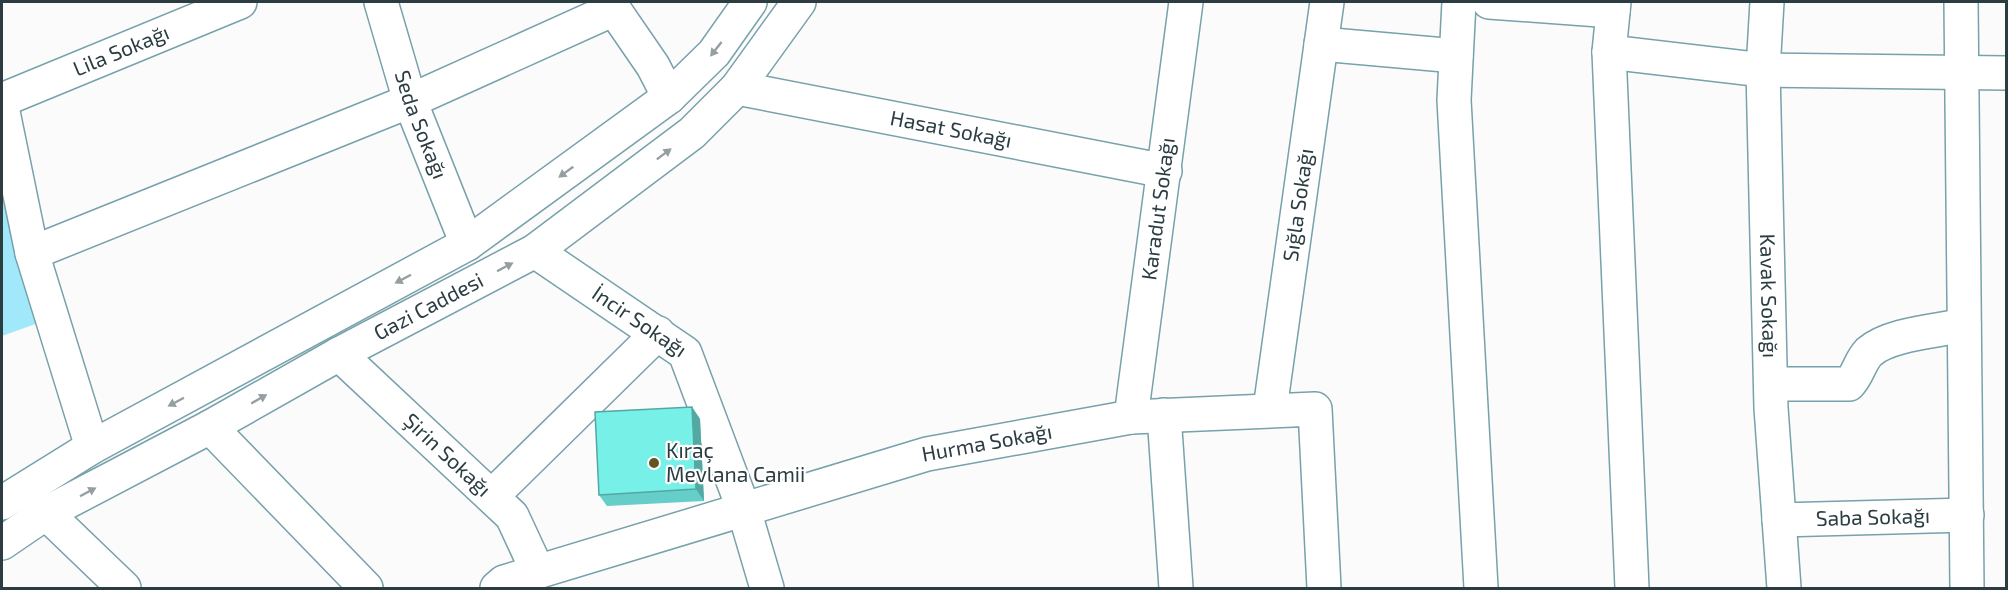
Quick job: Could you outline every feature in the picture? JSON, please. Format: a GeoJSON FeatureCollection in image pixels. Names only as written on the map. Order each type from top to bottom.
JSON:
{"type":"FeatureCollection","features":[{"type":"Feature","properties":{"kind":"street","name":"Lila Sokağı"},"geometry":{"type":"LineString","coordinates":[[2,100],[240,2]]}},
{"type":"Feature","properties":{"kind":"street","name":"Seda Sokağı"},"geometry":{"type":"LineString","coordinates":[[381,2],[410,101],[467,244]]}},
{"type":"Feature","properties":{"kind":"street","name":"Gazi Caddesi"},"geometry":{"type":"LineString","coordinates":[[2,503],[92,447],[467,244],[669,97],[714,53],[749,2]]}},
{"type":"Feature","properties":{"kind":"street","name":"Gazi Caddesi"},"geometry":{"type":"LineString","coordinates":[[2,543],[46,513],[210,428],[339,354],[535,251],[692,133],[737,88],[799,2]]}},
{"type":"Feature","properties":{"kind":"street","name":"Karadut Sokağı"},"geometry":{"type":"LineString","coordinates":[[1131,417],[1186,2]]}},
{"type":"Feature","properties":{"kind":"street","name":"Sığla Sokağı"},"geometry":{"type":"LineString","coordinates":[[1270,409],[1328,2]]}},
{"type":"Feature","properties":{"kind":"street"},"geometry":{"type":"LineString","coordinates":[[1459,2],[1454,100],[1481,588]]}},
{"type":"Feature","properties":{"kind":"street"},"geometry":{"type":"LineString","coordinates":[[1489,2],[1614,6],[1609,52],[1632,588]]}},
{"type":"Feature","properties":{"kind":"street","name":"Kavak Sokağı"},"geometry":{"type":"LineString","coordinates":[[1767,2],[1762,70],[1771,384],[1784,588]]}},
{"type":"Feature","properties":{"kind":"street"},"geometry":{"type":"LineString","coordinates":[[1962,2],[1968,588]]}},
{"type":"Feature","properties":{"kind":"street"},"geometry":{"type":"LineString","coordinates":[[32,253],[410,101],[612,5],[653,66],[669,97]]}},
{"type":"Feature","properties":{"kind":"street"},"geometry":{"type":"LineString","coordinates":[[1321,44],[1456,56]]}},
{"type":"Feature","properties":{"kind":"street"},"geometry":{"type":"LineString","coordinates":[[1609,52],[1762,70],[2007,73]]}},
{"type":"Feature","properties":{"kind":"street","name":"Hasat Sokağı"},"geometry":{"type":"LineString","coordinates":[[737,88],[1165,171]]}},
{"type":"Feature","properties":{"kind":"street"},"geometry":{"type":"LineString","coordinates":[[2,107],[32,253],[92,447]]}},
{"type":"Feature","properties":{"kind":"street","name":"İncir Sokağı"},"geometry":{"type":"LineString","coordinates":[[535,251],[685,352],[744,510],[767,588]]}},
{"type":"Feature","properties":{"kind":"street"},"geometry":{"type":"LineString","coordinates":[[1771,384],[1849,384],[1857,376],[1867,354],[1883,342],[1964,325]]}},
{"type":"Feature","properties":{"kind":"street"},"geometry":{"type":"LineString","coordinates":[[492,496],[658,333]]}},
{"type":"Feature","properties":{"kind":"street","name":"Şirin Sokağı"},"geometry":{"type":"LineString","coordinates":[[339,354],[512,516],[538,572]]}},
{"type":"Feature","properties":{"kind":"street","name":"Hurma Sokağı"},"geometry":{"type":"LineString","coordinates":[[497,588],[504,582],[927,454],[1131,417],[1270,409],[1315,409],[1324,588]]}},
{"type":"Feature","properties":{"kind":"street"},"geometry":{"type":"LineString","coordinates":[[1164,415],[1176,588]]}},
{"type":"Feature","properties":{"kind":"street"},"geometry":{"type":"LineString","coordinates":[[210,428],[366,588]]}},
{"type":"Feature","properties":{"kind":"street"},"geometry":{"type":"LineString","coordinates":[[46,513],[124,588]]}},
{"type":"Feature","properties":{"kind":"street","name":"Saba Sokağı"},"geometry":{"type":"LineString","coordinates":[[1779,520],[1967,515]]}},
{"type":"Feature","properties":{"kind":"shaded area"},"geometry":{"type":"Polygon","coordinates":[[[2,169],[44,321],[2,336],[2,169]]]}},
{"type":"Feature","properties":{"kind":"building","name":"Kıraç Mevlana Camii"},"geometry":{"type":"Polygon","coordinates":[[[692,407],[696,489],[599,495],[595,412],[692,407]]]}},
{"type":"Feature","properties":{"kind":"place","name":"Kıraç Mevlana Camii"},"geometry":{"type":"Point","coordinates":[654,463]}}]}
